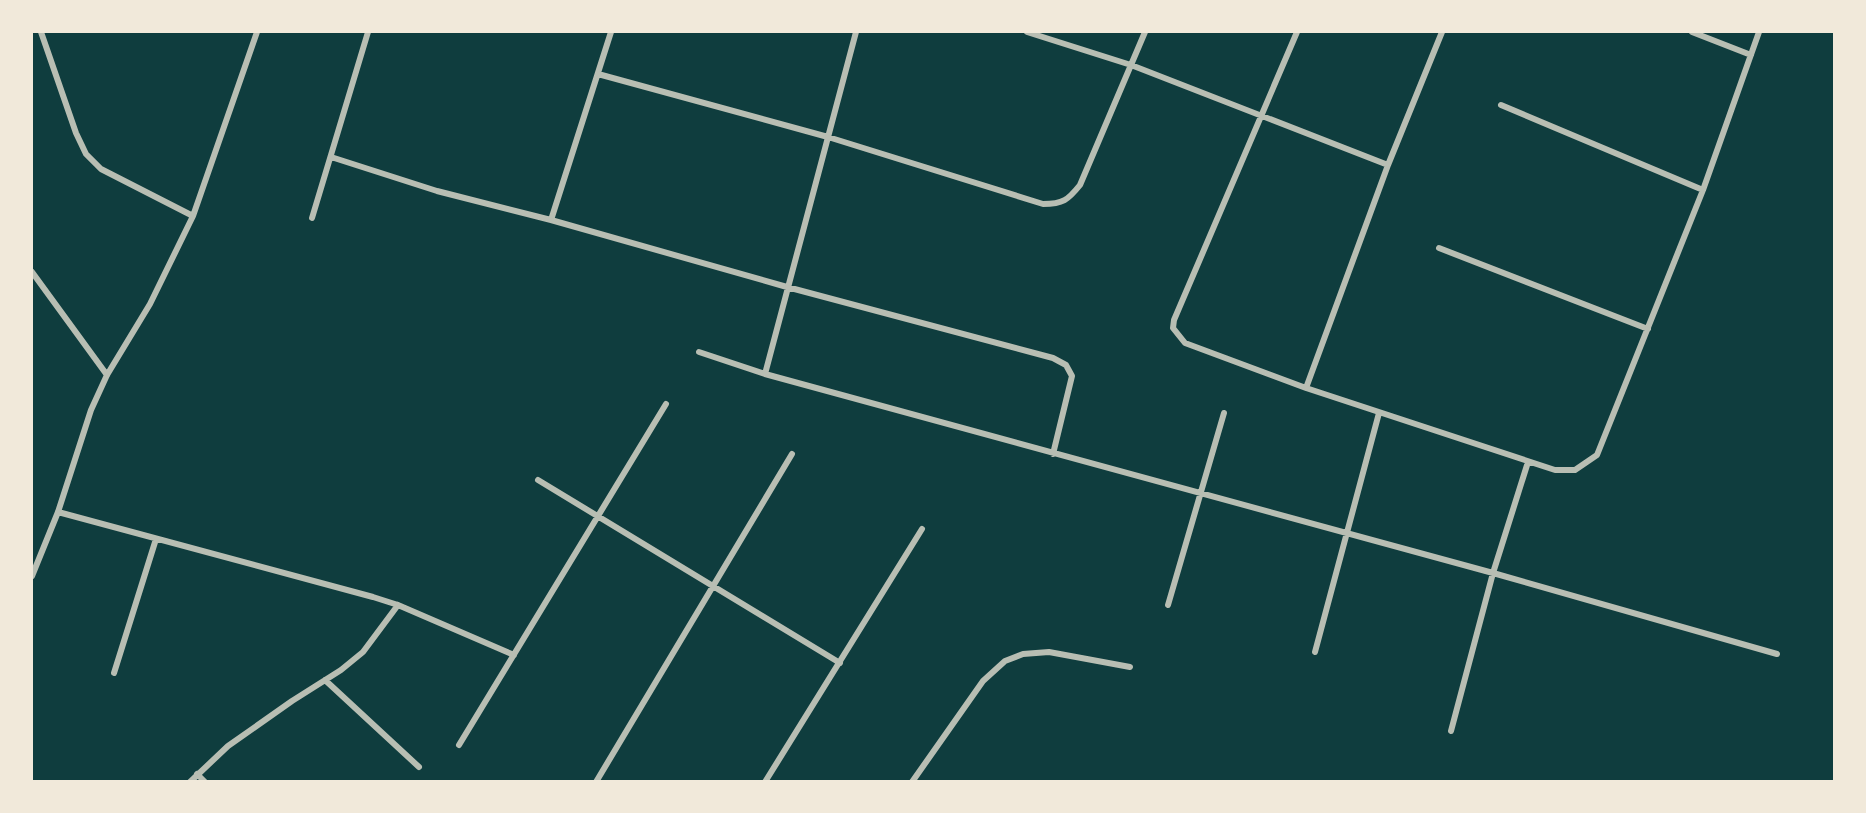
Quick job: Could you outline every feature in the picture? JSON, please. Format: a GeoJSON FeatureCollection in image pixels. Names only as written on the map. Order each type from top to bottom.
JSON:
{"type":"FeatureCollection","features":[{"type":"Feature","properties":{"kind":"street"},"geometry":{"type":"LineString","coordinates":[[41,32],[76,133],[86,154],[101,169],[194,216]]}},
{"type":"Feature","properties":{"kind":"street"},"geometry":{"type":"LineString","coordinates":[[32,576],[58,512],[91,410],[107,375],[150,304],[194,216],[257,32]]}},
{"type":"Feature","properties":{"kind":"street"},"geometry":{"type":"LineString","coordinates":[[312,218],[368,32]]}},
{"type":"Feature","properties":{"kind":"street"},"geometry":{"type":"LineString","coordinates":[[551,219],[611,32]]}},
{"type":"Feature","properties":{"kind":"street"},"geometry":{"type":"LineString","coordinates":[[765,374],[856,32]]}},
{"type":"Feature","properties":{"kind":"street"},"geometry":{"type":"LineString","coordinates":[[1027,32],[1131,65],[1388,165]]}},
{"type":"Feature","properties":{"kind":"street"},"geometry":{"type":"LineString","coordinates":[[598,74],[828,137],[1043,204],[1058,204],[1070,198],[1080,185],[1145,32]]}},
{"type":"Feature","properties":{"kind":"street"},"geometry":{"type":"LineString","coordinates":[[1297,32],[1174,320],[1173,328],[1185,343],[1306,388],[1555,470],[1575,470],[1597,455],[1703,190],[1759,32]]}},
{"type":"Feature","properties":{"kind":"street"},"geometry":{"type":"LineString","coordinates":[[1306,388],[1388,165],[1442,32]]}},
{"type":"Feature","properties":{"kind":"street"},"geometry":{"type":"LineString","coordinates":[[1692,32],[1751,55]]}},
{"type":"Feature","properties":{"kind":"street"},"geometry":{"type":"LineString","coordinates":[[1501,105],[1703,190]]}},
{"type":"Feature","properties":{"kind":"street"},"geometry":{"type":"LineString","coordinates":[[331,157],[437,191],[551,219],[787,287],[1053,358],[1066,365],[1072,376],[1053,454]]}},
{"type":"Feature","properties":{"kind":"street"},"geometry":{"type":"LineString","coordinates":[[1439,248],[1648,329]]}},
{"type":"Feature","properties":{"kind":"street"},"geometry":{"type":"LineString","coordinates":[[32,272],[107,375]]}},
{"type":"Feature","properties":{"kind":"street"},"geometry":{"type":"LineString","coordinates":[[699,352],[765,374],[1493,573],[1777,654]]}},
{"type":"Feature","properties":{"kind":"street"},"geometry":{"type":"LineString","coordinates":[[459,745],[666,404]]}},
{"type":"Feature","properties":{"kind":"street"},"geometry":{"type":"LineString","coordinates":[[1168,605],[1224,413]]}},
{"type":"Feature","properties":{"kind":"street"},"geometry":{"type":"LineString","coordinates":[[1315,652],[1379,413]]}},
{"type":"Feature","properties":{"kind":"street"},"geometry":{"type":"LineString","coordinates":[[596,782],[792,454]]}},
{"type":"Feature","properties":{"kind":"street"},"geometry":{"type":"LineString","coordinates":[[1451,731],[1493,573],[1528,462]]}},
{"type":"Feature","properties":{"kind":"street"},"geometry":{"type":"LineString","coordinates":[[538,480],[840,663]]}},
{"type":"Feature","properties":{"kind":"street"},"geometry":{"type":"LineString","coordinates":[[58,512],[373,597],[398,605],[514,655]]}},
{"type":"Feature","properties":{"kind":"street"},"geometry":{"type":"LineString","coordinates":[[765,782],[922,529]]}},
{"type":"Feature","properties":{"kind":"street"},"geometry":{"type":"LineString","coordinates":[[114,673],[156,539]]}},
{"type":"Feature","properties":{"kind":"street"},"geometry":{"type":"LineString","coordinates":[[190,782],[228,746],[341,670],[363,652],[398,605]]}},
{"type":"Feature","properties":{"kind":"street"},"geometry":{"type":"LineString","coordinates":[[912,782],[983,681],[1005,661],[1023,654],[1049,652],[1130,667]]}},
{"type":"Feature","properties":{"kind":"street"},"geometry":{"type":"LineString","coordinates":[[325,680],[419,766]]}},
{"type":"Feature","properties":{"kind":"street"},"geometry":{"type":"LineString","coordinates":[[197,774],[205,782]]}}]}
